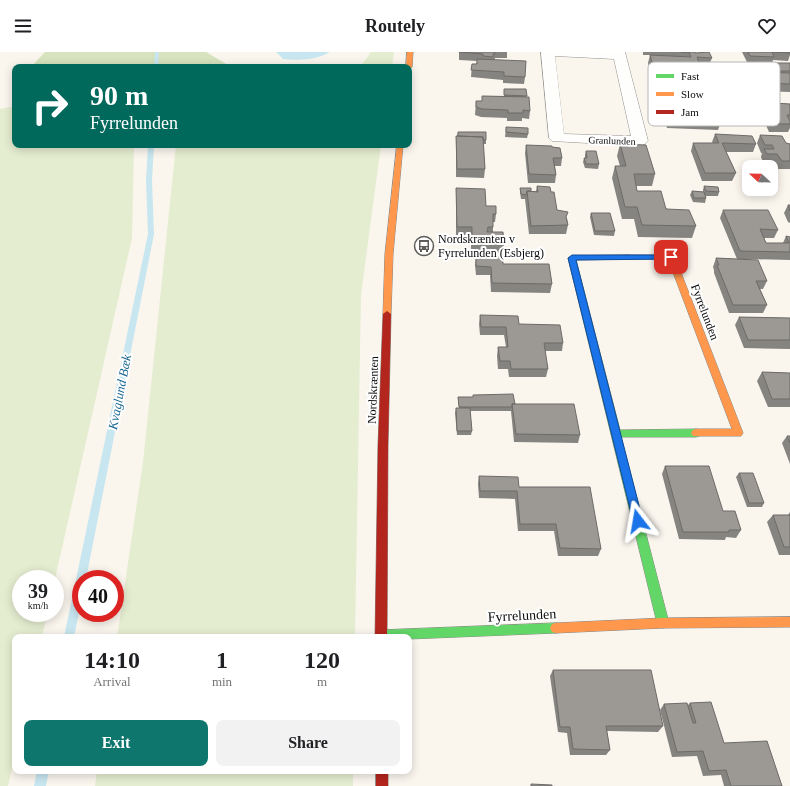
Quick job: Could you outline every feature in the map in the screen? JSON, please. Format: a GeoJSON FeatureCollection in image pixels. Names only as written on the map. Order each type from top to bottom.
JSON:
{"type":"FeatureCollection","features":[{"type":"Feature","properties":{"kind":"street"},"geometry":{"type":"LineString","coordinates":[[409,64],[410,52]]}},
{"type":"Feature","properties":{"kind":"street","name":"Granlunden"},"geometry":{"type":"LineString","coordinates":[[548,52],[620,55],[640,141],[557,138],[548,52]]}},
{"type":"Feature","properties":{"kind":"street","name":"Nordskrænten"},"geometry":{"type":"LineString","coordinates":[[381,634],[383,445],[389,254],[400,148]]}},
{"type":"Feature","properties":{"kind":"street","name":"Fyrrelunden"},"geometry":{"type":"LineString","coordinates":[[616,434],[738,433],[671,257],[572,258],[663,623]]}},
{"type":"Feature","properties":{"kind":"street","name":"Fyrrelunden"},"geometry":{"type":"LineString","coordinates":[[412,635],[663,623],[790,622]]}},
{"type":"Feature","properties":{"kind":"street"},"geometry":{"type":"LineString","coordinates":[[382,774],[382,786]]}},
{"type":"Feature","properties":{"kind":"green space"},"geometry":{"type":"Polygon","coordinates":[[[45,52],[206,52],[226,64],[34,64],[45,52]]]}},
{"type":"Feature","properties":{"kind":"green space"},"geometry":{"type":"Polygon","coordinates":[[[371,52],[394,52],[392,64],[362,64],[371,52]]]}},
{"type":"Feature","properties":{"kind":"green space"},"geometry":{"type":"Polygon","coordinates":[[[12,107],[12,148],[134,148],[132,238],[57,570],[12,570],[12,622],[45,622],[43,634],[12,634],[12,769],[8,786],[0,786],[0,109],[12,107]]]}},
{"type":"Feature","properties":{"kind":"green space"},"geometry":{"type":"Polygon","coordinates":[[[176,148],[381,148],[361,295],[355,634],[117,634],[119,622],[124,622],[124,590],[143,462],[176,148]]]}},
{"type":"Feature","properties":{"kind":"green space"},"geometry":{"type":"Polygon","coordinates":[[[97,774],[353,774],[353,786],[95,786],[97,774]]]}},
{"type":"Feature","properties":{"kind":"water"},"geometry":{"type":"Polygon","coordinates":[[[276,52],[330,52],[319,57],[301,60],[283,59],[276,52]]]}},
{"type":"Feature","properties":{"kind":"building"},"geometry":{"type":"Polygon","coordinates":[[[459,52],[495,52],[495,54],[493,54],[493,57],[483,56],[483,54],[459,52]]]}},
{"type":"Feature","properties":{"kind":"building"},"geometry":{"type":"Polygon","coordinates":[[[689,52],[709,52],[712,58],[697,57],[699,62],[652,62],[650,55],[691,57],[689,52]]]}},
{"type":"Feature","properties":{"kind":"building"},"geometry":{"type":"Polygon","coordinates":[[[748,52],[772,52],[774,57],[750,56],[748,52]]]}},
{"type":"Feature","properties":{"kind":"building"},"geometry":{"type":"Polygon","coordinates":[[[477,59],[526,61],[525,77],[504,76],[504,72],[471,70],[472,64],[477,64],[477,59]]]}},
{"type":"Feature","properties":{"kind":"building"},"geometry":{"type":"Polygon","coordinates":[[[780,63],[790,63],[790,71],[780,71],[780,63]]]}},
{"type":"Feature","properties":{"kind":"building"},"geometry":{"type":"Polygon","coordinates":[[[780,73],[790,73],[790,84],[780,84],[780,73]]]}},
{"type":"Feature","properties":{"kind":"building"},"geometry":{"type":"Polygon","coordinates":[[[504,89],[526,89],[527,96],[504,95],[504,89]]]}},
{"type":"Feature","properties":{"kind":"building"},"geometry":{"type":"Polygon","coordinates":[[[482,96],[529,97],[530,111],[523,110],[523,113],[508,113],[508,110],[482,109],[476,107],[476,101],[482,101],[482,96]]]}},
{"type":"Feature","properties":{"kind":"building"},"geometry":{"type":"Polygon","coordinates":[[[780,103],[790,104],[790,115],[787,115],[790,124],[780,124],[780,103]]]}},
{"type":"Feature","properties":{"kind":"building"},"geometry":{"type":"Polygon","coordinates":[[[506,127],[528,128],[528,134],[506,132],[506,127]]]}},
{"type":"Feature","properties":{"kind":"building"},"geometry":{"type":"Polygon","coordinates":[[[458,132],[486,132],[486,140],[483,140],[483,137],[458,136],[458,132]]]}},
{"type":"Feature","properties":{"kind":"building"},"geometry":{"type":"Polygon","coordinates":[[[715,134],[752,136],[756,144],[722,143],[736,173],[705,173],[693,143],[719,143],[715,134]]]}},
{"type":"Feature","properties":{"kind":"building"},"geometry":{"type":"Polygon","coordinates":[[[760,135],[782,136],[786,143],[790,144],[790,161],[782,161],[777,154],[767,154],[764,149],[774,149],[772,145],[765,145],[760,135]]]}},
{"type":"Feature","properties":{"kind":"building"},"geometry":{"type":"Polygon","coordinates":[[[456,136],[483,137],[485,169],[457,169],[456,136]]]}},
{"type":"Feature","properties":{"kind":"building"},"geometry":{"type":"Polygon","coordinates":[[[620,144],[646,145],[655,174],[634,174],[637,191],[661,191],[666,209],[689,210],[696,226],[642,225],[637,207],[625,207],[615,166],[626,166],[620,144]]]}},
{"type":"Feature","properties":{"kind":"building"},"geometry":{"type":"Polygon","coordinates":[[[526,145],[552,146],[560,148],[562,158],[553,158],[556,175],[529,174],[526,145]]]}},
{"type":"Feature","properties":{"kind":"building"},"geometry":{"type":"Polygon","coordinates":[[[586,151],[596,151],[599,164],[586,164],[584,158],[587,158],[586,151]]]}},
{"type":"Feature","properties":{"kind":"building"},"geometry":{"type":"Polygon","coordinates":[[[537,186],[550,187],[551,192],[554,192],[557,210],[568,212],[566,217],[568,225],[531,226],[527,191],[538,192],[537,186]]]}},
{"type":"Feature","properties":{"kind":"building"},"geometry":{"type":"Polygon","coordinates":[[[704,186],[718,187],[719,192],[706,191],[704,186]]]}},
{"type":"Feature","properties":{"kind":"building"},"geometry":{"type":"Polygon","coordinates":[[[456,188],[485,189],[486,206],[496,206],[496,214],[493,214],[493,227],[488,227],[487,232],[503,232],[504,244],[472,244],[472,227],[457,227],[456,188]]]}},
{"type":"Feature","properties":{"kind":"building"},"geometry":{"type":"Polygon","coordinates":[[[520,188],[531,188],[531,191],[527,191],[526,195],[521,194],[520,188]]]}},
{"type":"Feature","properties":{"kind":"building"},"geometry":{"type":"Polygon","coordinates":[[[692,191],[704,192],[706,198],[694,198],[692,191]]]}},
{"type":"Feature","properties":{"kind":"building"},"geometry":{"type":"Polygon","coordinates":[[[723,210],[768,210],[778,230],[760,229],[766,243],[789,243],[786,236],[790,237],[790,252],[740,251],[723,210]]]}},
{"type":"Feature","properties":{"kind":"building"},"geometry":{"type":"Polygon","coordinates":[[[591,213],[610,213],[615,231],[595,231],[591,213]]]}},
{"type":"Feature","properties":{"kind":"building"},"geometry":{"type":"Polygon","coordinates":[[[476,257],[503,257],[503,264],[549,264],[552,284],[492,283],[491,267],[476,266],[476,257]]]}},
{"type":"Feature","properties":{"kind":"building"},"geometry":{"type":"Polygon","coordinates":[[[716,258],[758,260],[767,281],[756,281],[767,305],[733,305],[717,265],[719,265],[716,258]]]}},
{"type":"Feature","properties":{"kind":"building"},"geometry":{"type":"Polygon","coordinates":[[[480,315],[518,316],[519,324],[560,325],[563,343],[544,343],[548,369],[511,369],[510,361],[500,361],[498,347],[508,347],[506,327],[481,327],[480,315]]]}},
{"type":"Feature","properties":{"kind":"building"},"geometry":{"type":"Polygon","coordinates":[[[739,317],[790,318],[790,340],[748,340],[739,317]]]}},
{"type":"Feature","properties":{"kind":"building"},"geometry":{"type":"Polygon","coordinates":[[[762,372],[790,373],[790,399],[772,399],[762,372]]]}},
{"type":"Feature","properties":{"kind":"building"},"geometry":{"type":"Polygon","coordinates":[[[513,394],[515,404],[512,404],[512,407],[459,407],[458,397],[513,394]]]}},
{"type":"Feature","properties":{"kind":"building"},"geometry":{"type":"Polygon","coordinates":[[[512,404],[574,404],[580,435],[516,434],[512,404]]]}},
{"type":"Feature","properties":{"kind":"building"},"geometry":{"type":"Polygon","coordinates":[[[456,408],[470,408],[472,431],[457,431],[456,408]]]}},
{"type":"Feature","properties":{"kind":"building"},"geometry":{"type":"Polygon","coordinates":[[[787,436],[790,436],[790,443],[787,436]]]}},
{"type":"Feature","properties":{"kind":"building"},"geometry":{"type":"Polygon","coordinates":[[[665,466],[709,466],[723,511],[735,511],[741,530],[729,530],[729,532],[683,532],[665,466]]]}},
{"type":"Feature","properties":{"kind":"building"},"geometry":{"type":"Polygon","coordinates":[[[739,473],[753,473],[764,503],[749,503],[739,473]]]}},
{"type":"Feature","properties":{"kind":"building"},"geometry":{"type":"Polygon","coordinates":[[[479,476],[518,477],[519,487],[590,487],[601,549],[560,548],[556,524],[520,524],[517,491],[480,491],[479,476]]]}},
{"type":"Feature","properties":{"kind":"building"},"geometry":{"type":"Polygon","coordinates":[[[773,515],[790,515],[790,547],[784,547],[773,515]]]}},
{"type":"Feature","properties":{"kind":"building"},"geometry":{"type":"Polygon","coordinates":[[[553,670],[651,670],[663,726],[606,726],[610,750],[573,749],[570,727],[560,727],[553,670]]]}},
{"type":"Feature","properties":{"kind":"building"},"geometry":{"type":"Polygon","coordinates":[[[711,702],[724,743],[767,741],[782,786],[731,786],[726,770],[709,771],[703,751],[677,752],[664,704],[687,703],[693,723],[696,723],[690,703],[711,702]]]}},
{"type":"Feature","properties":{"kind":"building"},"geometry":{"type":"Polygon","coordinates":[[[531,784],[552,785],[552,786],[531,786],[531,784]]]}},
{"type":"Feature","properties":{"kind":"waterway","name":"Kvaglund Bæk"},"geometry":{"type":"LineString","coordinates":[[156,64],[157,52]]}},
{"type":"Feature","properties":{"kind":"waterway","name":"Kvaglund Bæk"},"geometry":{"type":"LineString","coordinates":[[70,634],[151,234],[149,181],[151,148]]}},
{"type":"Feature","properties":{"kind":"waterway","name":"Kvaglund Bæk"},"geometry":{"type":"LineString","coordinates":[[40,786],[42,774]]}},
{"type":"Feature","properties":{"kind":"traffic: fast"},"geometry":{"type":"LineString","coordinates":[[616,434],[572,258],[629,257]]}},
{"type":"Feature","properties":{"kind":"traffic: fast"},"geometry":{"type":"LineString","coordinates":[[663,623],[616,434],[696,433]]}},
{"type":"Feature","properties":{"kind":"traffic: fast"},"geometry":{"type":"LineString","coordinates":[[406,634],[556,628]]}},
{"type":"Feature","properties":{"kind":"traffic: slow"},"geometry":{"type":"LineString","coordinates":[[409,64],[410,52]]}},
{"type":"Feature","properties":{"kind":"traffic: slow"},"geometry":{"type":"LineString","coordinates":[[387,314],[389,254],[400,148]]}},
{"type":"Feature","properties":{"kind":"traffic: slow"},"geometry":{"type":"LineString","coordinates":[[629,257],[671,257],[738,433],[696,433]]}},
{"type":"Feature","properties":{"kind":"traffic: slow"},"geometry":{"type":"LineString","coordinates":[[556,628],[663,623],[790,622]]}},
{"type":"Feature","properties":{"kind":"traffic: jam"},"geometry":{"type":"LineString","coordinates":[[381,634],[383,445],[387,314]]}},
{"type":"Feature","properties":{"kind":"traffic: jam"},"geometry":{"type":"LineString","coordinates":[[382,774],[382,786]]}},
{"type":"Feature","properties":{"kind":"place","name":"Nordskrænten v Fyrrelunden (Esbjerg)"},"geometry":{"type":"Point","coordinates":[424,246]}},
{"type":"Feature","properties":{"kind":"route"},"geometry":{"type":"LineString","coordinates":[[638,521],[572,258],[671,257]]}}]}
